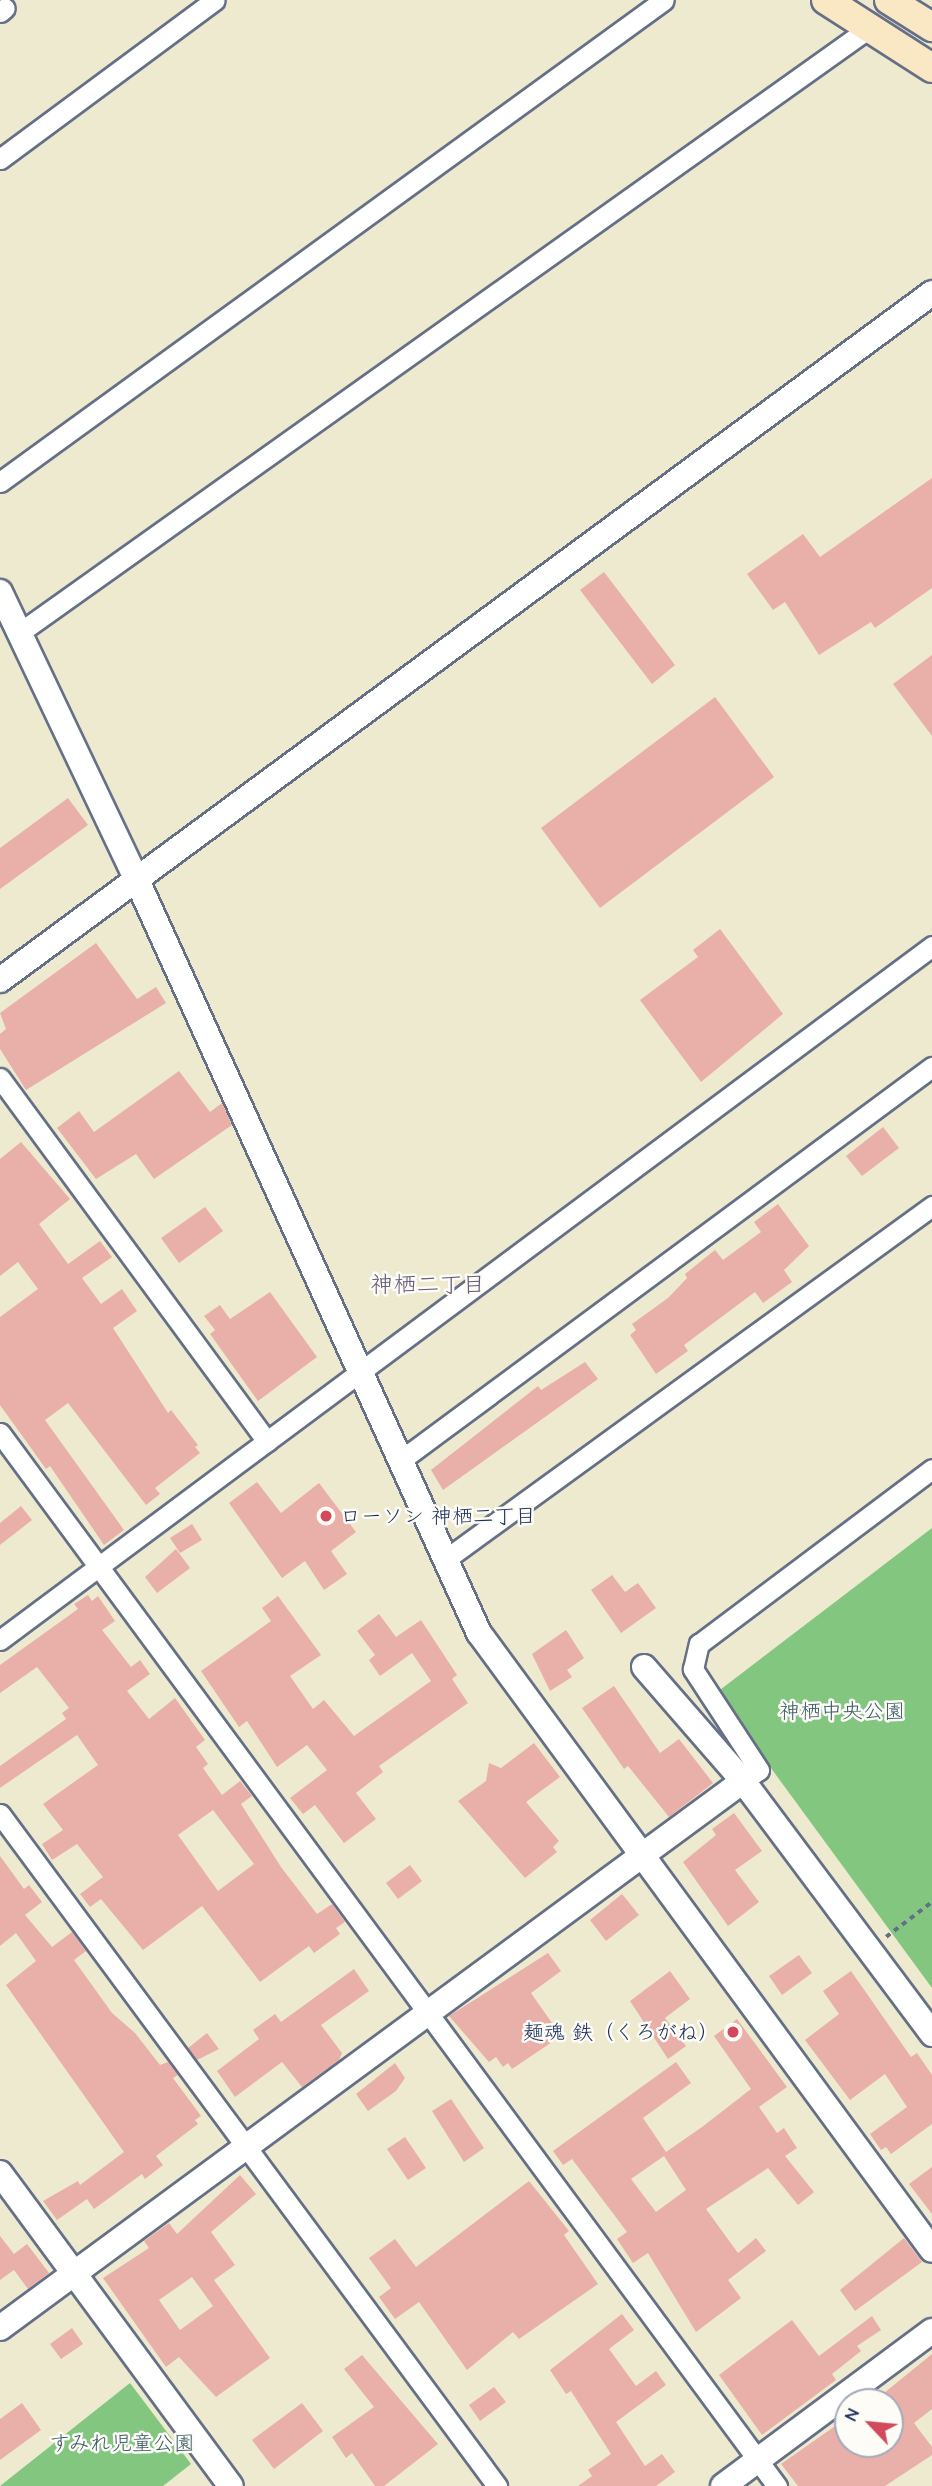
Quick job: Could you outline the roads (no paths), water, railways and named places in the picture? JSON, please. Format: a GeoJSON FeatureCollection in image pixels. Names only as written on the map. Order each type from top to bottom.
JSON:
{"type":"FeatureCollection","features":[{"type":"Feature","properties":{"kind":"main road"},"geometry":{"type":"LineString","coordinates":[[826,0],[932,68]]}},
{"type":"Feature","properties":{"kind":"main road"},"geometry":{"type":"LineString","coordinates":[[889,0],[932,27]]}},
{"type":"Feature","properties":{"kind":"street"},"geometry":{"type":"LineString","coordinates":[[0,159],[215,0]]}},
{"type":"Feature","properties":{"kind":"street"},"geometry":{"type":"LineString","coordinates":[[0,482],[664,0]]}},
{"type":"Feature","properties":{"kind":"street"},"geometry":{"type":"LineString","coordinates":[[19,633],[869,28]]}},
{"type":"Feature","properties":{"kind":"street"},"geometry":{"type":"LineString","coordinates":[[0,980],[932,293]]}},
{"type":"Feature","properties":{"kind":"street"},"geometry":{"type":"LineString","coordinates":[[0,592],[136,878],[479,1633],[932,2249]]}},
{"type":"Feature","properties":{"kind":"street"},"geometry":{"type":"LineString","coordinates":[[0,1640],[932,946]]}},
{"type":"Feature","properties":{"kind":"street"},"geometry":{"type":"LineString","coordinates":[[401,1460],[932,1067]]}},
{"type":"Feature","properties":{"kind":"street"},"geometry":{"type":"LineString","coordinates":[[0,1078],[267,1442]]}},
{"type":"Feature","properties":{"kind":"street"},"geometry":{"type":"LineString","coordinates":[[446,1559],[932,1206]]}},
{"type":"Feature","properties":{"kind":"street"},"geometry":{"type":"LineString","coordinates":[[0,1433],[777,2486]]}},
{"type":"Feature","properties":{"kind":"street"},"geometry":{"type":"LineString","coordinates":[[0,2328],[426,2012],[759,1770],[693,1668],[699,1644],[932,1469]]}},
{"type":"Feature","properties":{"kind":"street"},"geometry":{"type":"LineString","coordinates":[[644,1667],[743,1781],[932,2034]]}},
{"type":"Feature","properties":{"kind":"street"},"geometry":{"type":"LineString","coordinates":[[0,1814],[497,2486]]}},
{"type":"Feature","properties":{"kind":"street"},"geometry":{"type":"LineString","coordinates":[[0,2173],[231,2486]]}},
{"type":"Feature","properties":{"kind":"street"},"geometry":{"type":"LineString","coordinates":[[723,2486],[932,2331]]}},
{"type":"Feature","properties":{"kind":"place","name":"ローソン 神栖二丁目"},"geometry":{"type":"Point","coordinates":[326,1516]}},
{"type":"Feature","properties":{"kind":"place","name":"麺魂 鉄（くろがね）"},"geometry":{"type":"Point","coordinates":[733,2032]}},
{"type":"Feature","properties":{"kind":"district","name":"神栖二丁目"},"geometry":{"type":"Point","coordinates":[428,1285]}},
{"type":"Feature","properties":{"kind":"park label","name":"神栖中央公園"},"geometry":{"type":"Point","coordinates":[842,1711]}},
{"type":"Feature","properties":{"kind":"park label","name":"すみれ児童公園"},"geometry":{"type":"Point","coordinates":[122,2443]}}]}
